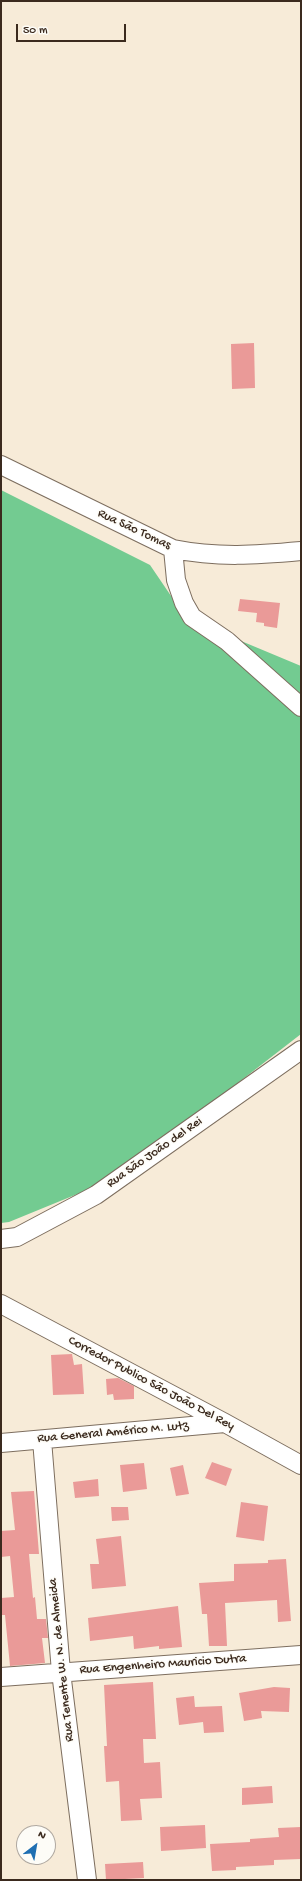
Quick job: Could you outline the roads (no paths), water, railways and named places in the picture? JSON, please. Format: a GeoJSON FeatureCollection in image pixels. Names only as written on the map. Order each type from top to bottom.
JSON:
{"type":"FeatureCollection","features":[{"type":"Feature","properties":{"kind":"street","name":"Rua São Tomas"},"geometry":{"type":"LineString","coordinates":[[1,465],[173,549],[191,553],[240,556],[301,551]]}},
{"type":"Feature","properties":{"kind":"street"},"geometry":{"type":"LineString","coordinates":[[173,549],[176,580],[184,603],[192,617],[227,641],[301,707]]}},
{"type":"Feature","properties":{"kind":"street","name":"Rua São João del Rei"},"geometry":{"type":"LineString","coordinates":[[1,1239],[17,1237],[96,1194],[301,1050]]}},
{"type":"Feature","properties":{"kind":"street","name":"Corredor Publico São João Del Rey"},"geometry":{"type":"LineString","coordinates":[[1,1304],[301,1465]]}},
{"type":"Feature","properties":{"kind":"street","name":"Rua General Américo M. Lutz"},"geometry":{"type":"LineString","coordinates":[[1,1443],[225,1423]]}},
{"type":"Feature","properties":{"kind":"street","name":"Rua Tenente W. N. de Almeida"},"geometry":{"type":"LineString","coordinates":[[42,1440],[61,1672],[88,1880]]}},
{"type":"Feature","properties":{"kind":"street","name":"Rua Engenheiro Mauricio Dutra"},"geometry":{"type":"LineString","coordinates":[[1,1678],[61,1672],[301,1656]]}}]}
